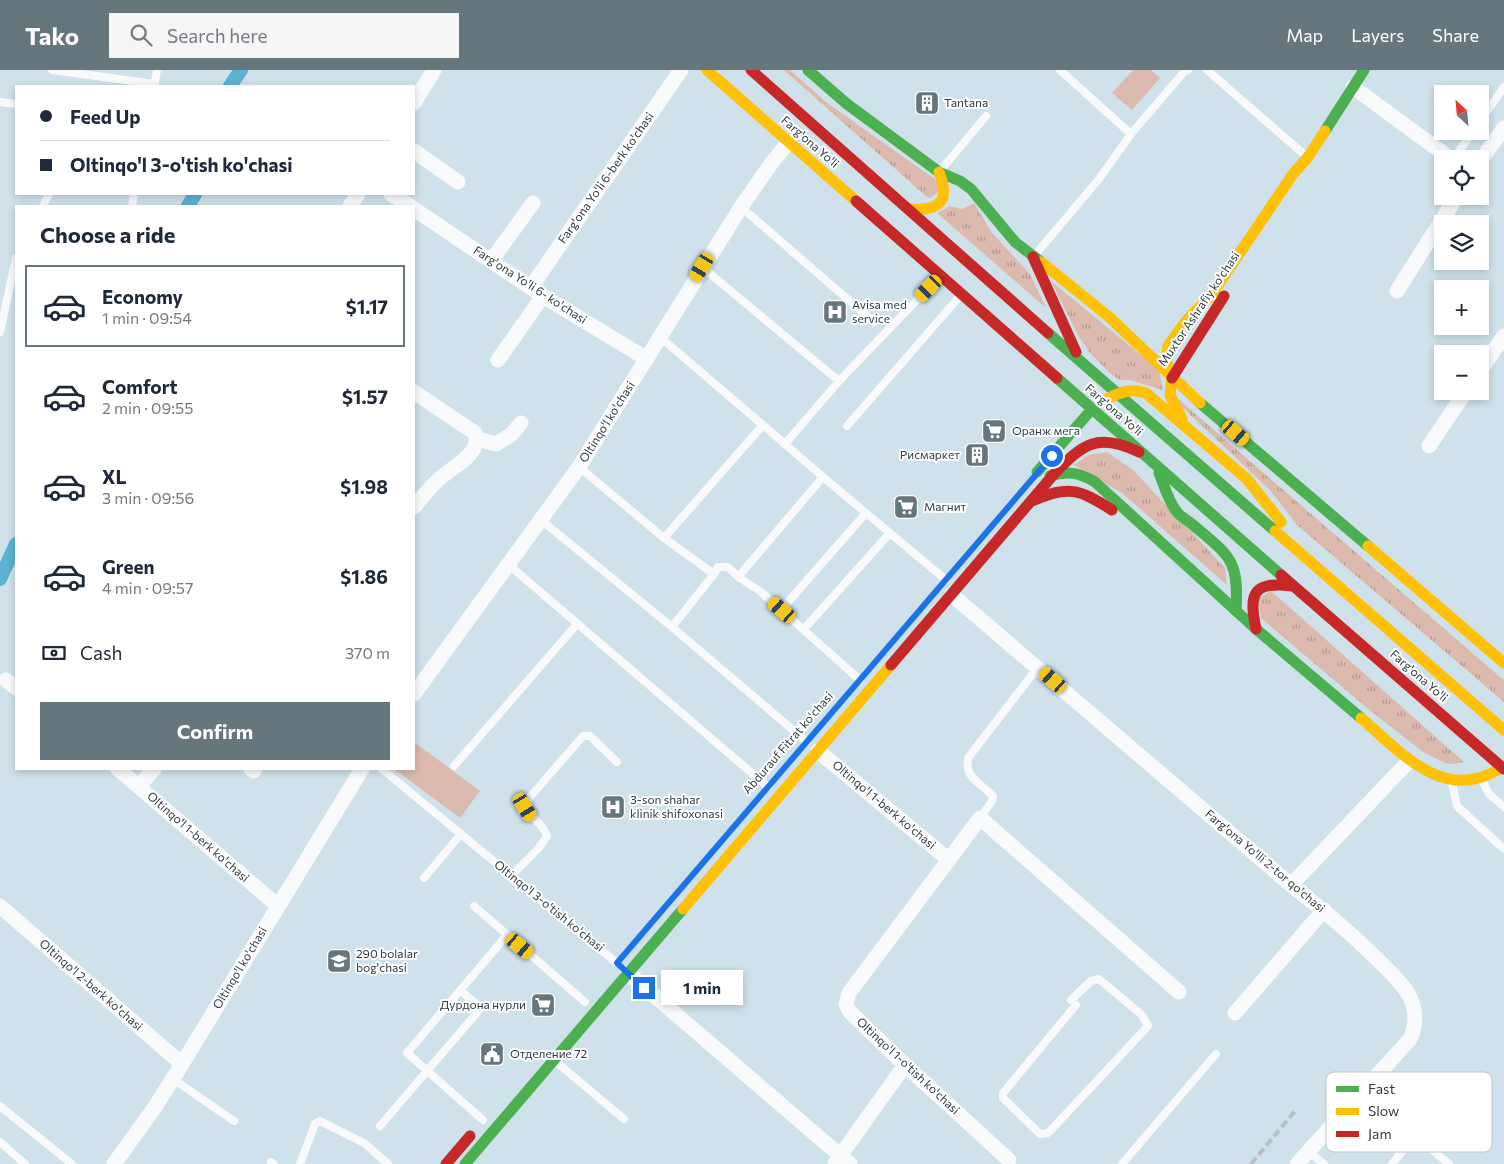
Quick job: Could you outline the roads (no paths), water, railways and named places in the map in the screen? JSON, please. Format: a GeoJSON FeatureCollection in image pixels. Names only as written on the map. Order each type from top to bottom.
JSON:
{"type":"FeatureCollection","features":[{"type":"Feature","properties":{"kind":"main road","name":"Farg'ona Yo'li"},"geometry":{"type":"LineString","coordinates":[[706,70],[1293,586],[1504,768]]}},
{"type":"Feature","properties":{"kind":"main road","name":"Farg'ona Yo'li"},"geometry":{"type":"LineString","coordinates":[[751,70],[1117,394],[1504,730]]}},
{"type":"Feature","properties":{"kind":"main road"},"geometry":{"type":"LineString","coordinates":[[808,70],[847,104],[939,172],[960,181],[969,194],[1015,242],[1123,330],[1156,359],[1172,378],[1504,663]]}},
{"type":"Feature","properties":{"kind":"main road","name":"Muxtor Ashrafiy ko'chasi"},"geometry":{"type":"LineString","coordinates":[[1172,378],[1166,359],[1168,346],[1186,321],[1212,294],[1293,174],[1308,157],[1364,70]]}},
{"type":"Feature","properties":{"kind":"main road","name":"Muxtor Ashrafiy ko'chasi"},"geometry":{"type":"LineString","coordinates":[[1172,378],[1204,325],[1302,178],[1308,157]]}},
{"type":"Feature","properties":{"kind":"main road"},"geometry":{"type":"LineString","coordinates":[[909,209],[932,208],[949,200],[946,184],[939,172]]}},
{"type":"Feature","properties":{"kind":"main road"},"geometry":{"type":"LineString","coordinates":[[1033,257],[1080,360]]}},
{"type":"Feature","properties":{"kind":"main road"},"geometry":{"type":"LineString","coordinates":[[1164,334],[1186,321]]}},
{"type":"Feature","properties":{"kind":"main road"},"geometry":{"type":"LineString","coordinates":[[1123,330],[1148,337]]}},
{"type":"Feature","properties":{"kind":"main road"},"geometry":{"type":"LineString","coordinates":[[1172,378],[1170,395],[1186,427]]}},
{"type":"Feature","properties":{"kind":"main road"},"geometry":{"type":"LineString","coordinates":[[1318,569],[1247,479],[1156,400],[1142,391],[1130,390],[1117,394],[1092,409],[1033,480],[1054,474],[1074,472],[1080,473],[1095,482],[1256,629],[1409,761],[1432,774],[1451,781],[1471,781],[1504,768]]}},
{"type":"Feature","properties":{"kind":"main road"},"geometry":{"type":"LineString","coordinates":[[465,1164],[553,1060],[623,964],[948,583],[1032,501],[1054,474],[1076,452],[1088,445],[1107,442],[1126,446],[1143,454]]}},
{"type":"Feature","properties":{"kind":"main road"},"geometry":{"type":"LineString","coordinates":[[1155,465],[1176,511],[1224,550],[1232,560],[1238,587],[1236,611]]}},
{"type":"Feature","properties":{"kind":"main road"},"geometry":{"type":"LineString","coordinates":[[1032,501],[1047,494],[1065,490],[1074,490],[1089,496],[1118,515],[1219,596]]}},
{"type":"Feature","properties":{"kind":"main road"},"geometry":{"type":"LineString","coordinates":[[1256,629],[1251,606],[1256,592],[1274,584],[1293,586]]}},
{"type":"Feature","properties":{"kind":"main road"},"geometry":{"type":"LineString","coordinates":[[608,974],[623,964]]}},
{"type":"Feature","properties":{"kind":"main road"},"geometry":{"type":"LineString","coordinates":[[446,1164],[486,1116]]}},
{"type":"Feature","properties":{"kind":"street"},"geometry":{"type":"LineString","coordinates":[[415,101],[434,70]]}},
{"type":"Feature","properties":{"kind":"street","name":"Farg'ona Yo'li 6-berk ko'chasi"},"geometry":{"type":"LineString","coordinates":[[498,360],[537,291],[681,70]]}},
{"type":"Feature","properties":{"kind":"street"},"geometry":{"type":"LineString","coordinates":[[1353,88],[1440,150]]}},
{"type":"Feature","properties":{"kind":"street"},"geometry":{"type":"LineString","coordinates":[[1488,150],[1504,128]]}},
{"type":"Feature","properties":{"kind":"street","name":"Oltinqo'l ko'chasi"},"geometry":{"type":"LineString","coordinates":[[415,693],[579,467],[702,267],[773,161],[789,142]]}},
{"type":"Feature","properties":{"kind":"street"},"geometry":{"type":"LineString","coordinates":[[415,152],[458,182]]}},
{"type":"Feature","properties":{"kind":"street"},"geometry":{"type":"LineString","coordinates":[[393,195],[408,205]]}},
{"type":"Feature","properties":{"kind":"street"},"geometry":{"type":"LineString","coordinates":[[491,262],[533,203]]}},
{"type":"Feature","properties":{"kind":"street"},"geometry":{"type":"LineString","coordinates":[[1397,291],[1451,205]]}},
{"type":"Feature","properties":{"kind":"street","name":"Farg'ona Yo'li 6- ko'chasi"},"geometry":{"type":"LineString","coordinates":[[415,210],[491,262],[647,359]]}},
{"type":"Feature","properties":{"kind":"street"},"geometry":{"type":"LineString","coordinates":[[1489,357],[1504,336]]}},
{"type":"Feature","properties":{"kind":"street"},"geometry":{"type":"LineString","coordinates":[[415,393],[475,433],[477,439],[476,444],[461,463],[439,478],[415,506]]}},
{"type":"Feature","properties":{"kind":"street"},"geometry":{"type":"LineString","coordinates":[[1429,446],[1460,400]]}},
{"type":"Feature","properties":{"kind":"street"},"geometry":{"type":"LineString","coordinates":[[477,439],[496,444],[511,435],[521,423]]}},
{"type":"Feature","properties":{"kind":"street","name":"Farg'ona Yo'lli 2-tor qo'chasi"},"geometry":{"type":"LineString","coordinates":[[948,583],[1038,667],[1292,886],[1324,910],[1366,948],[1405,989],[1412,1003],[1414,1026],[1406,1045],[1381,1072]]}},
{"type":"Feature","properties":{"kind":"street","name":"Oltinqo'l 1-berk ko'chasi"},"geometry":{"type":"LineString","coordinates":[[810,744],[949,860]]}},
{"type":"Feature","properties":{"kind":"street"},"geometry":{"type":"LineString","coordinates":[[1292,886],[1409,761]]}},
{"type":"Feature","properties":{"kind":"street","name":"Oltinqo'l 1-berk ko'chasi"},"geometry":{"type":"LineString","coordinates":[[119,770],[278,906]]}},
{"type":"Feature","properties":{"kind":"street"},"geometry":{"type":"LineString","coordinates":[[139,786],[153,770]]}},
{"type":"Feature","properties":{"kind":"street","name":"Oltinqo'l ko'chasi"},"geometry":{"type":"LineString","coordinates":[[114,1164],[173,1079],[361,770]]}},
{"type":"Feature","properties":{"kind":"street"},"geometry":{"type":"LineString","coordinates":[[980,818],[1179,992]]}},
{"type":"Feature","properties":{"kind":"street","name":"Oltinqo'l 1-o'tish ko'chasi"},"geometry":{"type":"LineString","coordinates":[[980,818],[849,993],[846,1004],[850,1012],[905,1065],[1009,1160]]}},
{"type":"Feature","properties":{"kind":"street","name":"Oltinqo'l 2-berk ko'chasi"},"geometry":{"type":"LineString","coordinates":[[0,906],[182,1064]]}},
{"type":"Feature","properties":{"kind":"street"},"geometry":{"type":"LineString","coordinates":[[1235,1014],[1324,910]]}},
{"type":"Feature","properties":{"kind":"street","name":"Oltinqo'l 3-o'tish ko'chasi"},"geometry":{"type":"LineString","coordinates":[[623,964],[841,1161]]}},
{"type":"Feature","properties":{"kind":"street"},"geometry":{"type":"LineString","coordinates":[[841,1161],[905,1065]]}},
{"type":"Feature","properties":{"kind":"street","name":"Farg'ona Yo'lli 2-tor qo'chasi"},"geometry":{"type":"LineString","coordinates":[[1296,1164],[1326,1132]]}},
{"type":"Feature","properties":{"kind":"lane"},"geometry":{"type":"LineString","coordinates":[[52,70],[154,85],[157,70]]}},
{"type":"Feature","properties":{"kind":"lane"},"geometry":{"type":"LineString","coordinates":[[1060,70],[1131,134]]}},
{"type":"Feature","properties":{"kind":"lane"},"geometry":{"type":"LineString","coordinates":[[1033,257],[1098,180],[1131,134],[1184,70]]}},
{"type":"Feature","properties":{"kind":"lane"},"geometry":{"type":"LineString","coordinates":[[1208,70],[1308,157]]}},
{"type":"Feature","properties":{"kind":"lane"},"geometry":{"type":"LineString","coordinates":[[103,85],[108,78]]}},
{"type":"Feature","properties":{"kind":"lane"},"geometry":{"type":"LineString","coordinates":[[1489,108],[1504,86]]}},
{"type":"Feature","properties":{"kind":"lane"},"geometry":{"type":"LineString","coordinates":[[0,102],[15,104]]}},
{"type":"Feature","properties":{"kind":"lane"},"geometry":{"type":"LineString","coordinates":[[939,172],[986,116]]}},
{"type":"Feature","properties":{"kind":"lane"},"geometry":{"type":"LineString","coordinates":[[741,207],[874,322]]}},
{"type":"Feature","properties":{"kind":"lane"},"geometry":{"type":"LineString","coordinates":[[0,332],[15,263]]}},
{"type":"Feature","properties":{"kind":"lane"},"geometry":{"type":"LineString","coordinates":[[702,267],[839,381]]}},
{"type":"Feature","properties":{"kind":"lane"},"geometry":{"type":"LineString","coordinates":[[785,444],[839,381],[940,276]]}},
{"type":"Feature","properties":{"kind":"lane"},"geometry":{"type":"LineString","coordinates":[[847,426],[961,294]]}},
{"type":"Feature","properties":{"kind":"lane"},"geometry":{"type":"LineString","coordinates":[[660,337],[948,583]]}},
{"type":"Feature","properties":{"kind":"lane"},"geometry":{"type":"LineString","coordinates":[[664,538],[762,425]]}},
{"type":"Feature","properties":{"kind":"lane"},"geometry":{"type":"LineString","coordinates":[[579,467],[664,538],[714,574]]}},
{"type":"Feature","properties":{"kind":"lane"},"geometry":{"type":"LineString","coordinates":[[738,577],[823,477]]}},
{"type":"Feature","properties":{"kind":"lane"},"geometry":{"type":"LineString","coordinates":[[782,610],[866,513]]}},
{"type":"Feature","properties":{"kind":"lane"},"geometry":{"type":"LineString","coordinates":[[541,520],[672,627],[810,744]]}},
{"type":"Feature","properties":{"kind":"lane"},"geometry":{"type":"LineString","coordinates":[[804,629],[889,534]]}},
{"type":"Feature","properties":{"kind":"lane"},"geometry":{"type":"LineString","coordinates":[[509,565],[768,787]]}},
{"type":"Feature","properties":{"kind":"lane"},"geometry":{"type":"LineString","coordinates":[[672,627],[718,567],[728,567],[738,577],[760,591],[860,680]]}},
{"type":"Feature","properties":{"kind":"lane"},"geometry":{"type":"LineString","coordinates":[[454,766],[577,624]]}},
{"type":"Feature","properties":{"kind":"lane","name":"Oltinqo'l 1-o'tish ko'chasi"},"geometry":{"type":"LineString","coordinates":[[980,818],[992,801],[993,796],[970,775],[966,767],[968,758],[1038,667]]}},
{"type":"Feature","properties":{"kind":"lane"},"geometry":{"type":"LineString","coordinates":[[512,876],[547,836],[544,827],[530,815],[525,807],[530,797],[584,736],[590,736],[617,762]]}},
{"type":"Feature","properties":{"kind":"lane","name":"Oltinqo'l 3-o'tish ko'chasi"},"geometry":{"type":"LineString","coordinates":[[383,770],[623,964]]}},
{"type":"Feature","properties":{"kind":"lane"},"geometry":{"type":"LineString","coordinates":[[1481,778],[1489,794],[1504,807]]}},
{"type":"Feature","properties":{"kind":"lane"},"geometry":{"type":"LineString","coordinates":[[1451,781],[1457,806],[1504,849]]}},
{"type":"Feature","properties":{"kind":"lane"},"geometry":{"type":"LineString","coordinates":[[424,878],[461,834]]}},
{"type":"Feature","properties":{"kind":"lane"},"geometry":{"type":"LineString","coordinates":[[474,906],[585,1002]]}},
{"type":"Feature","properties":{"kind":"lane"},"geometry":{"type":"LineString","coordinates":[[486,1116],[428,1071],[407,1052],[507,935]]}},
{"type":"Feature","properties":{"kind":"lane"},"geometry":{"type":"LineString","coordinates":[[1099,979],[1142,1015],[1148,1026],[1048,1133],[1040,1134],[1010,1106],[1003,1098],[1004,1093],[1074,1002],[1091,980],[1099,979]]}},
{"type":"Feature","properties":{"kind":"lane"},"geometry":{"type":"LineString","coordinates":[[380,1126],[481,1008],[460,990]]}},
{"type":"Feature","properties":{"kind":"lane"},"geometry":{"type":"LineString","coordinates":[[1122,1164],[1216,1054]]}},
{"type":"Feature","properties":{"kind":"lane"},"geometry":{"type":"LineString","coordinates":[[553,1060],[624,1119]]}},
{"type":"Feature","properties":{"kind":"lane"},"geometry":{"type":"LineString","coordinates":[[173,1079],[234,1122]]}},
{"type":"Feature","properties":{"kind":"lane"},"geometry":{"type":"LineString","coordinates":[[0,1106],[72,1164]]}},
{"type":"Feature","properties":{"kind":"lane"},"geometry":{"type":"LineString","coordinates":[[300,1164],[315,1124],[320,1122],[364,1143],[388,1164]]}},
{"type":"Feature","properties":{"kind":"lane"},"geometry":{"type":"LineString","coordinates":[[0,1142],[25,1164]]}},
{"type":"Feature","properties":{"kind":"lane"},"geometry":{"type":"LineString","coordinates":[[1308,1151],[1324,1164]]}},
{"type":"Feature","properties":{"kind":"lane"},"geometry":{"type":"LineString","coordinates":[[1392,1164],[1402,1152]]}},
{"type":"Feature","properties":{"kind":"lane"},"geometry":{"type":"LineString","coordinates":[[1435,1152],[1449,1164]]}},
{"type":"Feature","properties":{"kind":"waterway"},"geometry":{"type":"LineString","coordinates":[[231,85],[241,70]]}},
{"type":"Feature","properties":{"kind":"waterway"},"geometry":{"type":"LineString","coordinates":[[189,205],[194,195]]}},
{"type":"Feature","properties":{"kind":"waterway"},"geometry":{"type":"LineString","coordinates":[[0,579],[15,546]]}},
{"type":"Feature","properties":{"kind":"railway"},"geometry":{"type":"LineString","coordinates":[[1251,1164],[1295,1111]]}},
{"type":"Feature","properties":{"kind":"place","name":"Tantana"},"geometry":{"type":"Point","coordinates":[927,103]}},
{"type":"Feature","properties":{"kind":"place","name":"Avisa med service"},"geometry":{"type":"Point","coordinates":[835,312]}},
{"type":"Feature","properties":{"kind":"place","name":"Оранж мега"},"geometry":{"type":"Point","coordinates":[994,431]}},
{"type":"Feature","properties":{"kind":"place","name":"Рисмаркет"},"geometry":{"type":"Point","coordinates":[977,455]}},
{"type":"Feature","properties":{"kind":"place","name":"Магнит"},"geometry":{"type":"Point","coordinates":[906,507]}},
{"type":"Feature","properties":{"kind":"place","name":"3-son shahar klinik shifoxonasi"},"geometry":{"type":"Point","coordinates":[613,807]}},
{"type":"Feature","properties":{"kind":"place","name":"290 bolalar bog'chasi"},"geometry":{"type":"Point","coordinates":[339,961]}},
{"type":"Feature","properties":{"kind":"place","name":"Дурдона нурли"},"geometry":{"type":"Point","coordinates":[543,1005]}},
{"type":"Feature","properties":{"kind":"place","name":"Отделение 72"},"geometry":{"type":"Point","coordinates":[492,1054]}}]}
